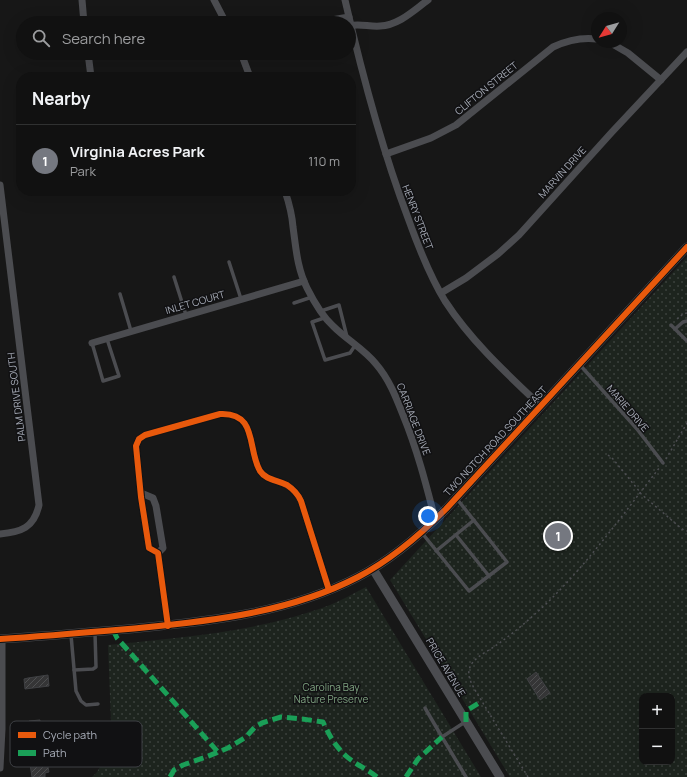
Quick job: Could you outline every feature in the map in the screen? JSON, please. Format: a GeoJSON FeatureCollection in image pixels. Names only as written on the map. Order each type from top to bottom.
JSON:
{"type":"FeatureCollection","features":[{"type":"Feature","properties":{"kind":"street"},"geometry":{"type":"LineString","coordinates":[[82,0],[83,16]]}},
{"type":"Feature","properties":{"kind":"street"},"geometry":{"type":"LineString","coordinates":[[214,0],[222,16]]}},
{"type":"Feature","properties":{"kind":"street","name":"HENRY STREET"},"geometry":{"type":"LineString","coordinates":[[345,0],[348,16]]}},
{"type":"Feature","properties":{"kind":"street"},"geometry":{"type":"LineString","coordinates":[[356,25],[378,26],[392,24],[405,18],[428,0]]}},
{"type":"Feature","properties":{"kind":"street","name":"CLIFTON STREET"},"geometry":{"type":"LineString","coordinates":[[386,154],[431,138],[456,125],[553,47],[569,40],[591,39]]}},
{"type":"Feature","properties":{"kind":"street"},"geometry":{"type":"LineString","coordinates":[[620,48],[660,80]]}},
{"type":"Feature","properties":{"kind":"street","name":"HENRY STREET"},"geometry":{"type":"LineString","coordinates":[[356,49],[398,192],[418,247],[441,293],[462,325],[482,349],[503,371],[541,406]]}},
{"type":"Feature","properties":{"kind":"street","name":"MARVIN DRIVE"},"geometry":{"type":"LineString","coordinates":[[441,293],[466,278],[514,240],[687,52]]}},
{"type":"Feature","properties":{"kind":"street"},"geometry":{"type":"LineString","coordinates":[[89,60],[90,72]]}},
{"type":"Feature","properties":{"kind":"street"},"geometry":{"type":"LineString","coordinates":[[245,60],[248,72]]}},
{"type":"Feature","properties":{"kind":"street","name":"PALM DRIVE SOUTH"},"geometry":{"type":"LineString","coordinates":[[0,185],[39,505],[36,516],[29,525],[19,531],[0,534]]}},
{"type":"Feature","properties":{"kind":"street","name":"CARRIAGE DRIVE"},"geometry":{"type":"LineString","coordinates":[[286,196],[292,219],[297,258],[304,281],[312,297],[333,326],[356,344],[376,364],[389,382],[408,428],[421,467],[435,519]]}},
{"type":"Feature","properties":{"kind":"street","name":"TWO NOTCH ROAD SOUTHEAST"},"geometry":{"type":"LineString","coordinates":[[1,639],[168,626],[266,610],[304,600],[373,569],[421,533],[456,498],[687,247]]}},
{"type":"Feature","properties":{"kind":"street","name":"INLET COURT"},"geometry":{"type":"LineString","coordinates":[[92,343],[304,281]]}},
{"type":"Feature","properties":{"kind":"street"},"geometry":{"type":"LineString","coordinates":[[158,553],[149,548],[136,446],[139,439],[145,435],[220,414],[230,414],[247,425],[259,469],[265,477],[287,486],[297,493],[301,501],[329,590]]}},
{"type":"Feature","properties":{"kind":"street"},"geometry":{"type":"LineString","coordinates":[[141,493],[153,498],[156,506],[163,548],[158,553]]}},
{"type":"Feature","properties":{"kind":"street"},"geometry":{"type":"LineString","coordinates":[[158,553],[168,626]]}},
{"type":"Feature","properties":{"kind":"street","name":"PRICE AVENUE"},"geometry":{"type":"LineString","coordinates":[[373,569],[500,777]]}},
{"type":"Feature","properties":{"kind":"street"},"geometry":{"type":"LineString","coordinates":[[0,768],[2,729],[1,639]]}},
{"type":"Feature","properties":{"kind":"lane"},"geometry":{"type":"LineString","coordinates":[[229,262],[241,299]]}},
{"type":"Feature","properties":{"kind":"lane"},"geometry":{"type":"LineString","coordinates":[[174,278],[186,315]]}},
{"type":"Feature","properties":{"kind":"lane"},"geometry":{"type":"LineString","coordinates":[[120,294],[131,332]]}},
{"type":"Feature","properties":{"kind":"lane"},"geometry":{"type":"LineString","coordinates":[[294,303],[312,297]]}},
{"type":"Feature","properties":{"kind":"lane"},"geometry":{"type":"LineString","coordinates":[[347,337],[339,305],[312,322],[325,360],[350,353],[356,344]]}},
{"type":"Feature","properties":{"kind":"lane"},"geometry":{"type":"LineString","coordinates":[[675,329],[683,322],[687,321]]}},
{"type":"Feature","properties":{"kind":"lane"},"geometry":{"type":"LineString","coordinates":[[671,325],[687,341]]}},
{"type":"Feature","properties":{"kind":"lane"},"geometry":{"type":"LineString","coordinates":[[92,343],[102,381],[119,376],[107,339]]}},
{"type":"Feature","properties":{"kind":"lane","name":"MARIE DRIVE"},"geometry":{"type":"LineString","coordinates":[[579,364],[637,429],[663,463]]}},
{"type":"Feature","properties":{"kind":"lane"},"geometry":{"type":"LineString","coordinates":[[421,533],[470,591],[507,562],[456,498]]}},
{"type":"Feature","properties":{"kind":"lane"},"geometry":{"type":"LineString","coordinates":[[436,551],[474,520]]}},
{"type":"Feature","properties":{"kind":"lane"},"geometry":{"type":"LineString","coordinates":[[456,535],[489,576]]}},
{"type":"Feature","properties":{"kind":"lane"},"geometry":{"type":"LineString","coordinates":[[74,670],[93,669],[96,667],[95,632]]}},
{"type":"Feature","properties":{"kind":"lane"},"geometry":{"type":"LineString","coordinates":[[71,634],[76,691],[79,697],[86,704],[98,704]]}},
{"type":"Feature","properties":{"kind":"lane"},"geometry":{"type":"LineString","coordinates":[[425,708],[466,777]]}},
{"type":"Feature","properties":{"kind":"lane"},"geometry":{"type":"LineString","coordinates":[[442,737],[466,722]]}},
{"type":"Feature","properties":{"kind":"path"},"geometry":{"type":"LineString","coordinates":[[676,319],[687,313]]}},
{"type":"Feature","properties":{"kind":"path"},"geometry":{"type":"LineString","coordinates":[[528,777],[475,690],[469,675],[470,667],[475,660],[526,622],[562,587],[663,463],[687,422]]}},
{"type":"Feature","properties":{"kind":"path"},"geometry":{"type":"LineString","coordinates":[[608,455],[640,492],[682,529],[687,531]]}},
{"type":"Feature","properties":{"kind":"green space"},"geometry":{"type":"Polygon","coordinates":[[[687,257],[687,777],[510,777],[390,580],[687,257]]]}},
{"type":"Feature","properties":{"kind":"green space","name":"Carolina Bay Nature Preserve"},"geometry":{"type":"Polygon","coordinates":[[[366,587],[481,777],[92,777],[100,767],[142,767],[142,721],[111,721],[108,645],[192,636],[276,622],[344,599],[366,587]]]}},
{"type":"Feature","properties":{"kind":"building"},"geometry":{"type":"Polygon","coordinates":[[[536,672],[550,693],[540,700],[527,679],[536,672]]]}},
{"type":"Feature","properties":{"kind":"building"},"geometry":{"type":"Polygon","coordinates":[[[48,675],[49,686],[25,689],[24,679],[48,675]]]}},
{"type":"Feature","properties":{"kind":"building"},"geometry":{"type":"Polygon","coordinates":[[[30,767],[48,767],[49,772],[45,773],[45,777],[32,777],[30,767]]]}},
{"type":"Feature","properties":{"kind":"marked path"},"geometry":{"type":"LineString","coordinates":[[113,630],[117,638],[218,752]]}},
{"type":"Feature","properties":{"kind":"marked path"},"geometry":{"type":"LineString","coordinates":[[466,722],[466,711],[482,701]]}},
{"type":"Feature","properties":{"kind":"marked path"},"geometry":{"type":"LineString","coordinates":[[170,777],[174,770],[183,765],[228,748],[246,737],[255,727],[262,723],[281,717],[323,722],[342,752],[353,762],[377,777]]}},
{"type":"Feature","properties":{"kind":"marked path"},"geometry":{"type":"LineString","coordinates":[[406,777],[418,759],[442,737]]}},
{"type":"Feature","properties":{"kind":"cycle path"},"geometry":{"type":"LineString","coordinates":[[0,639],[167,625],[223,618],[279,607],[306,599],[358,577],[382,563],[405,546],[446,509],[687,247]]}},
{"type":"Feature","properties":{"kind":"cycle path"},"geometry":{"type":"LineString","coordinates":[[168,626],[158,553],[149,548],[141,497],[136,446],[139,439],[145,435],[220,414],[232,415],[240,419],[246,425],[256,462],[262,474],[287,485],[298,496],[301,501],[329,590]]}},
{"type":"Feature","properties":{"kind":"place","name":"Virginia Acres Park"},"geometry":{"type":"Point","coordinates":[558,536]}}]}
